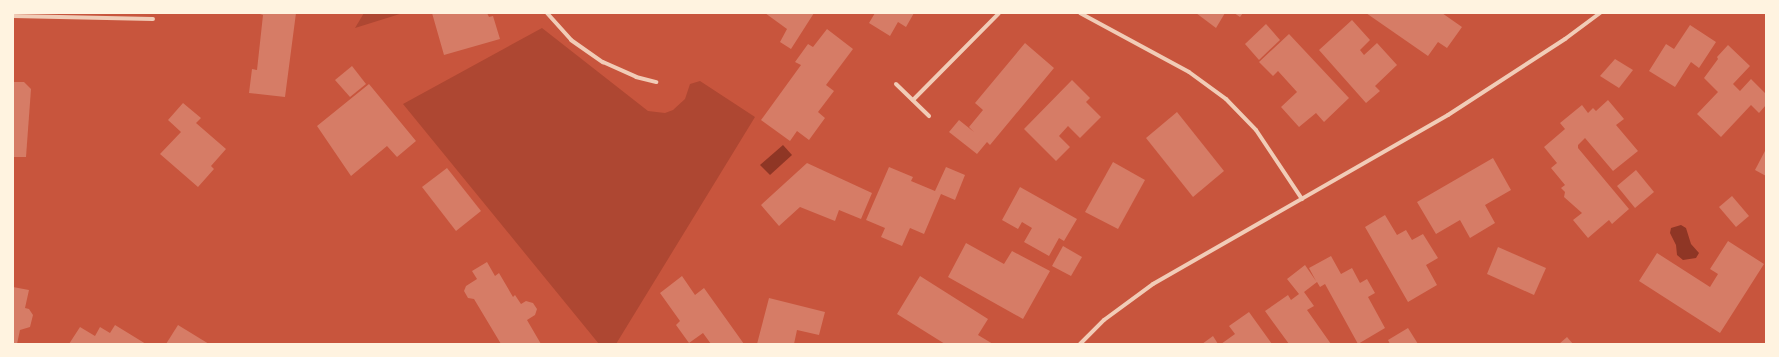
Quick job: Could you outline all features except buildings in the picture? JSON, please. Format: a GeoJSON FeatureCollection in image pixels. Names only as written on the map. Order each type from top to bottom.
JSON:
{"type":"FeatureCollection","features":[{"type":"Feature","properties":{"kind":"street"},"geometry":{"type":"LineString","coordinates":[[547,13],[572,40],[603,62],[636,77],[656,82]]}},
{"type":"Feature","properties":{"kind":"street"},"geometry":{"type":"LineString","coordinates":[[913,100],[999,13]]}},
{"type":"Feature","properties":{"kind":"street"},"geometry":{"type":"LineString","coordinates":[[1080,13],[1189,72],[1226,99],[1256,130],[1302,198]]}},
{"type":"Feature","properties":{"kind":"street"},"geometry":{"type":"LineString","coordinates":[[1080,344],[1104,320],[1128,300],[1302,198],[1455,111],[1565,39],[1600,13]]}},
{"type":"Feature","properties":{"kind":"street"},"geometry":{"type":"LineString","coordinates":[[13,16],[153,19]]}},
{"type":"Feature","properties":{"kind":"street"},"geometry":{"type":"LineString","coordinates":[[896,84],[929,116]]}},
{"type":"Feature","properties":{"kind":"shaded area"},"geometry":{"type":"Polygon","coordinates":[[[364,13],[403,13],[355,28],[364,13]]]}},
{"type":"Feature","properties":{"kind":"shaded area"},"geometry":{"type":"Polygon","coordinates":[[[542,28],[648,111],[665,113],[673,110],[685,99],[690,84],[700,81],[755,117],[616,344],[599,344],[403,104],[542,28]]]}},
{"type":"Feature","properties":{"kind":"shaded area"},"geometry":{"type":"Polygon","coordinates":[[[783,145],[792,155],[770,175],[760,165],[783,145]]]}},
{"type":"Feature","properties":{"kind":"shaded area"},"geometry":{"type":"Polygon","coordinates":[[[1681,225],[1686,228],[1691,244],[1699,253],[1696,258],[1683,260],[1677,255],[1676,245],[1670,233],[1671,228],[1681,225]]]}}]}
